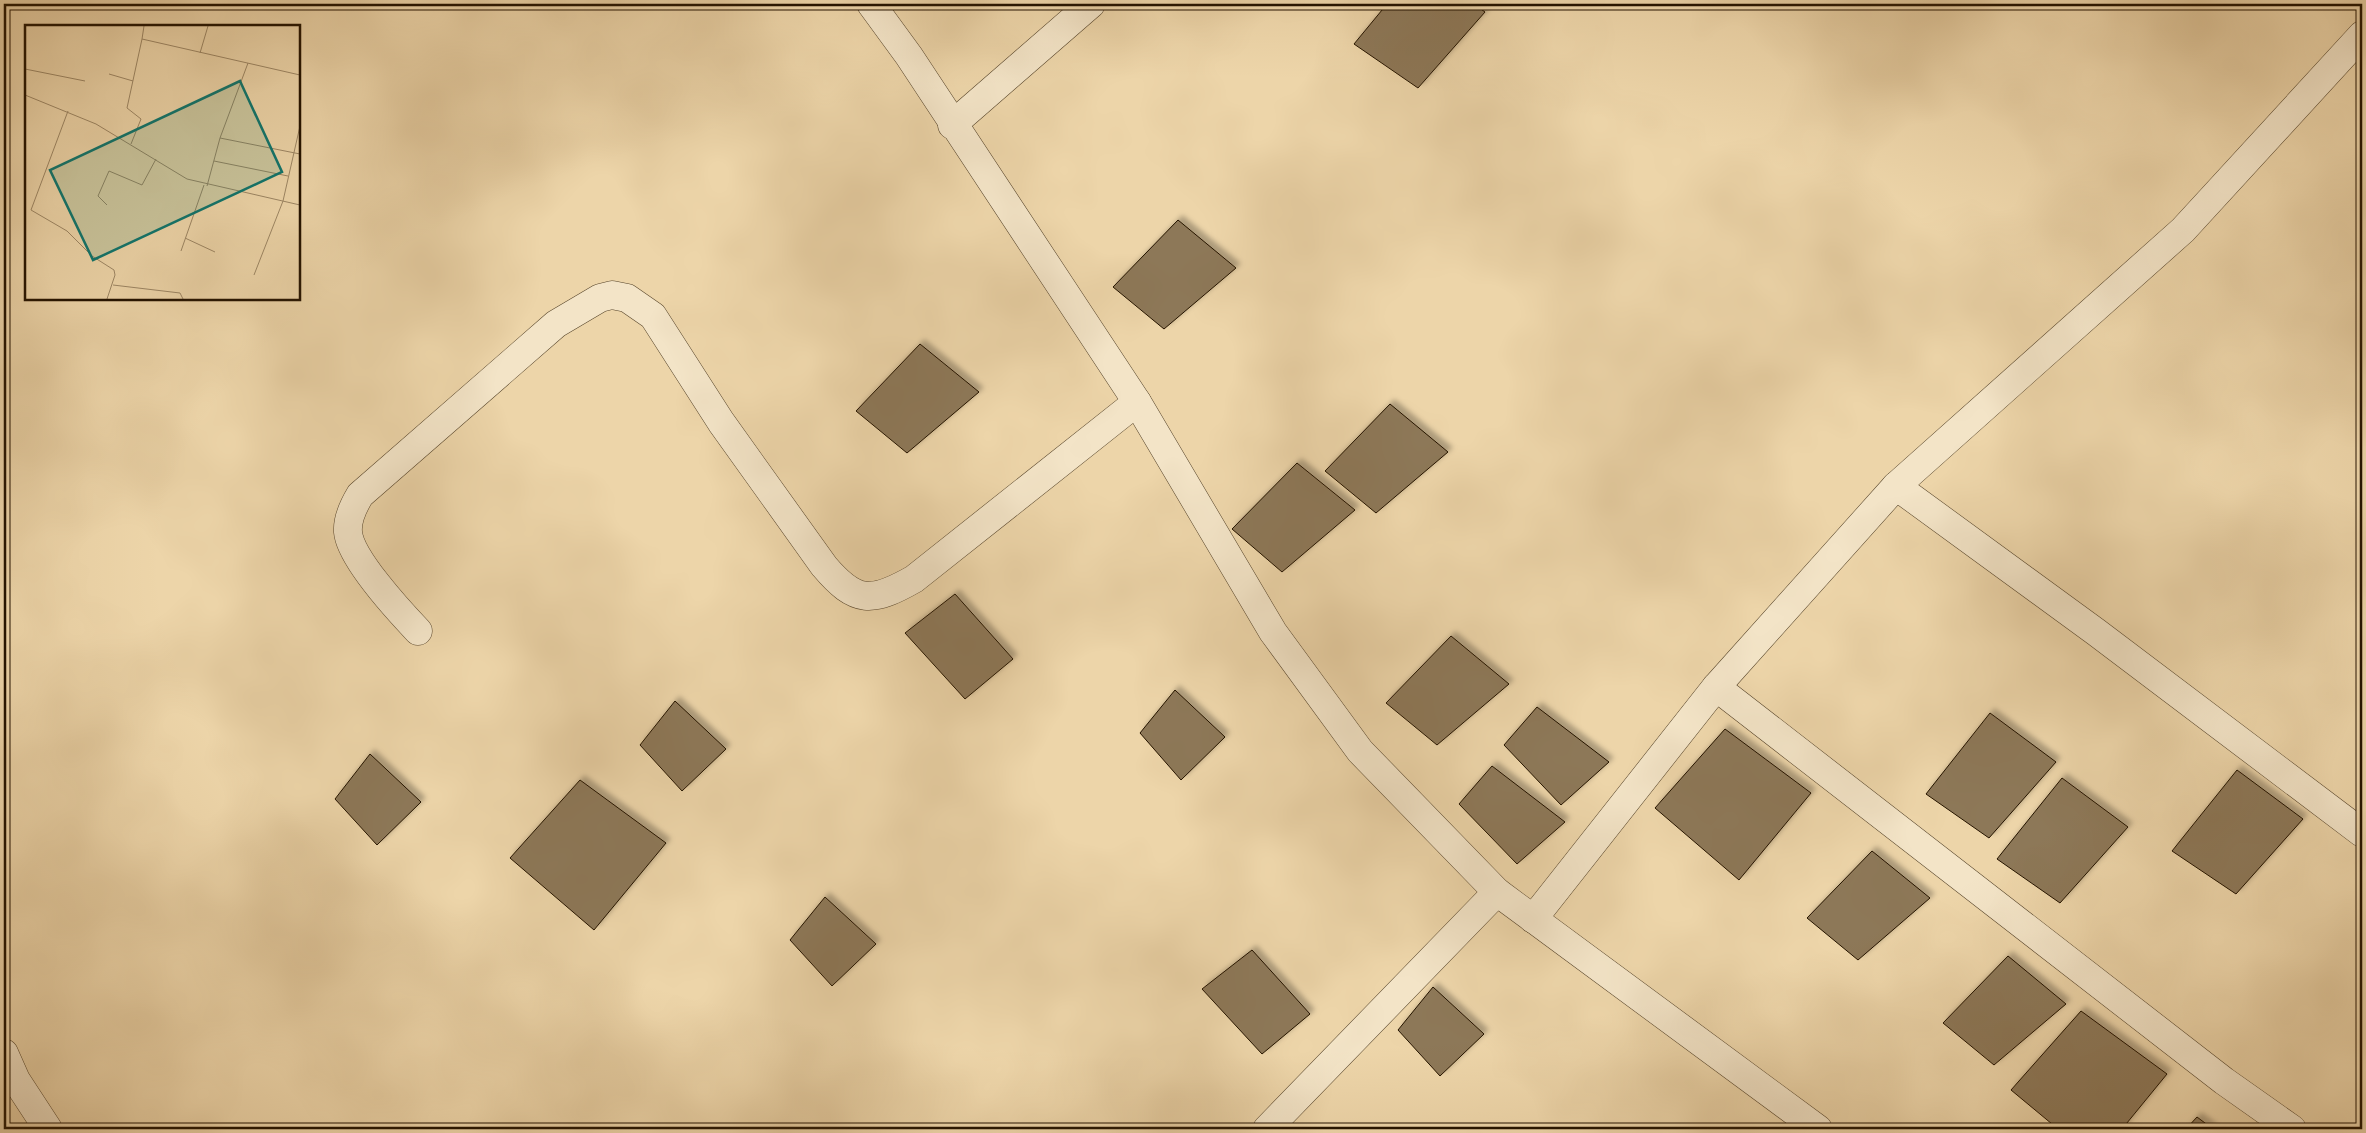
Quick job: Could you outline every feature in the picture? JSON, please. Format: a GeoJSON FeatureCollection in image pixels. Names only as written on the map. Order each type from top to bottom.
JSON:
{"type":"FeatureCollection","features":[{"type":"Feature","properties":{"kind":"street"},"geometry":{"type":"LineString","coordinates":[[871,4],[909,56],[952,124],[1137,402],[1273,632],[1360,751],[1497,892],[1818,1129]]}},
{"type":"Feature","properties":{"kind":"street"},"geometry":{"type":"LineString","coordinates":[[952,124],[1091,4]]}},
{"type":"Feature","properties":{"kind":"street"},"geometry":{"type":"LineString","coordinates":[[1533,919],[1716,688],[1896,486],[2183,230],[2362,35]]}},
{"type":"Feature","properties":{"kind":"street"},"geometry":{"type":"LineString","coordinates":[[418,631],[386,597],[350,542],[348,529],[357,500],[556,324],[600,298],[612,295],[627,298],[653,316],[721,422],[824,566],[838,582],[862,595],[873,597],[891,592],[914,579],[1137,402]]}},
{"type":"Feature","properties":{"kind":"street"},"geometry":{"type":"LineString","coordinates":[[1896,486],[2096,632],[2362,833]]}},
{"type":"Feature","properties":{"kind":"street"},"geometry":{"type":"LineString","coordinates":[[1716,688],[2193,1058],[2292,1129]]}},
{"type":"Feature","properties":{"kind":"street"},"geometry":{"type":"LineString","coordinates":[[1267,1129],[1497,892]]}},
{"type":"Feature","properties":{"kind":"street"},"geometry":{"type":"LineString","coordinates":[[4,1053],[16,1080],[48,1129]]}},
{"type":"Feature","properties":{"kind":"building"},"geometry":{"type":"Polygon","coordinates":[[[1387,4],[1474,4],[1485,12],[1418,88],[1354,44],[1387,4]]]}},
{"type":"Feature","properties":{"kind":"building"},"geometry":{"type":"Polygon","coordinates":[[[1178,220],[1236,268],[1164,329],[1113,287],[1178,220]]]}},
{"type":"Feature","properties":{"kind":"building"},"geometry":{"type":"Polygon","coordinates":[[[920,344],[979,392],[907,453],[856,411],[920,344]]]}},
{"type":"Feature","properties":{"kind":"building"},"geometry":{"type":"Polygon","coordinates":[[[1390,404],[1448,452],[1376,513],[1325,471],[1390,404]]]}},
{"type":"Feature","properties":{"kind":"building"},"geometry":{"type":"Polygon","coordinates":[[[1297,463],[1355,510],[1282,572],[1232,529],[1297,463]]]}},
{"type":"Feature","properties":{"kind":"building"},"geometry":{"type":"Polygon","coordinates":[[[955,594],[1013,659],[965,699],[905,633],[955,594]]]}},
{"type":"Feature","properties":{"kind":"building"},"geometry":{"type":"Polygon","coordinates":[[[1451,636],[1509,684],[1437,745],[1386,703],[1451,636]]]}},
{"type":"Feature","properties":{"kind":"building"},"geometry":{"type":"Polygon","coordinates":[[[1175,690],[1225,737],[1181,780],[1140,733],[1175,690]]]}},
{"type":"Feature","properties":{"kind":"building"},"geometry":{"type":"Polygon","coordinates":[[[675,701],[726,749],[682,791],[640,745],[675,701]]]}},
{"type":"Feature","properties":{"kind":"building"},"geometry":{"type":"Polygon","coordinates":[[[1537,707],[1609,762],[1561,805],[1504,745],[1537,707]]]}},
{"type":"Feature","properties":{"kind":"building"},"geometry":{"type":"Polygon","coordinates":[[[1990,713],[2056,762],[1989,838],[1926,794],[1990,713]]]}},
{"type":"Feature","properties":{"kind":"building"},"geometry":{"type":"Polygon","coordinates":[[[1725,729],[1811,793],[1739,880],[1655,808],[1725,729]]]}},
{"type":"Feature","properties":{"kind":"building"},"geometry":{"type":"Polygon","coordinates":[[[370,754],[421,802],[377,845],[335,799],[370,754]]]}},
{"type":"Feature","properties":{"kind":"building"},"geometry":{"type":"Polygon","coordinates":[[[1492,766],[1565,822],[1517,864],[1459,804],[1492,766]]]}},
{"type":"Feature","properties":{"kind":"building"},"geometry":{"type":"Polygon","coordinates":[[[2237,770],[2303,819],[2236,894],[2172,851],[2237,770]]]}},
{"type":"Feature","properties":{"kind":"building"},"geometry":{"type":"Polygon","coordinates":[[[2062,778],[2128,827],[2060,903],[1997,859],[2062,778]]]}},
{"type":"Feature","properties":{"kind":"building"},"geometry":{"type":"Polygon","coordinates":[[[580,780],[666,843],[594,930],[510,858],[580,780]]]}},
{"type":"Feature","properties":{"kind":"building"},"geometry":{"type":"Polygon","coordinates":[[[1872,851],[1930,898],[1858,960],[1807,918],[1872,851]]]}},
{"type":"Feature","properties":{"kind":"building"},"geometry":{"type":"Polygon","coordinates":[[[825,897],[876,944],[832,986],[790,940],[825,897]]]}},
{"type":"Feature","properties":{"kind":"building"},"geometry":{"type":"Polygon","coordinates":[[[1252,950],[1310,1014],[1262,1054],[1202,989],[1252,950]]]}},
{"type":"Feature","properties":{"kind":"building"},"geometry":{"type":"Polygon","coordinates":[[[2008,956],[2066,1004],[1994,1065],[1943,1023],[2008,956]]]}},
{"type":"Feature","properties":{"kind":"building"},"geometry":{"type":"Polygon","coordinates":[[[1433,987],[1484,1034],[1440,1076],[1398,1030],[1433,987]]]}},
{"type":"Feature","properties":{"kind":"building"},"geometry":{"type":"Polygon","coordinates":[[[2081,1011],[2167,1074],[2122,1129],[2058,1129],[2011,1090],[2081,1011]]]}},
{"type":"Feature","properties":{"kind":"building"},"geometry":{"type":"Polygon","coordinates":[[[2197,1117],[2213,1129],[2186,1129],[2197,1117]]]}}]}
